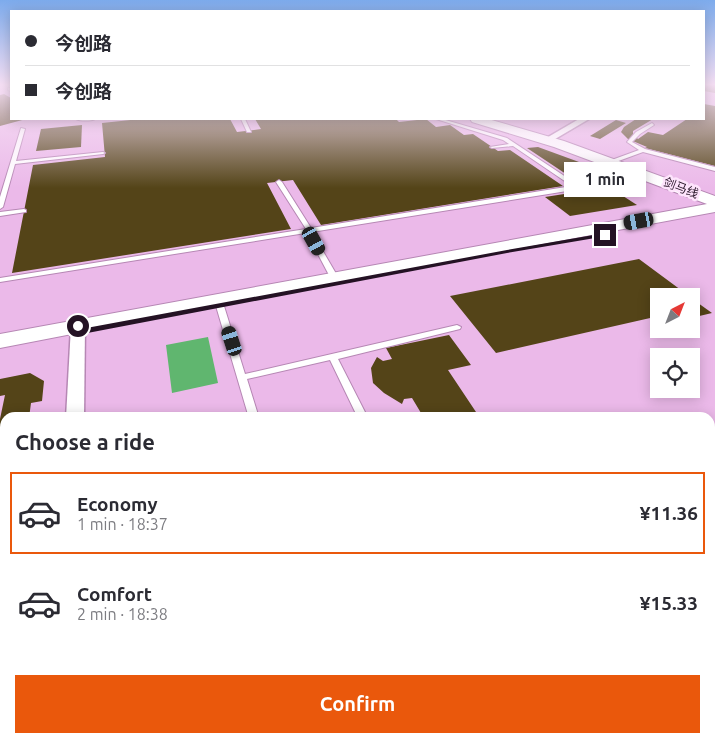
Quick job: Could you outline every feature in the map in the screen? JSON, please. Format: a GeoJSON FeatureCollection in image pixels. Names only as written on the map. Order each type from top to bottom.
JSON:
{"type":"FeatureCollection","features":[{"type":"Feature","properties":{"kind":"main road","name":"剑马线"},"geometry":{"type":"LineString","coordinates":[[479,120],[547,140],[611,162],[715,201]]}},
{"type":"Feature","properties":{"kind":"main road"},"geometry":{"type":"LineString","coordinates":[[0,347],[78,329],[334,277],[715,207]]}},
{"type":"Feature","properties":{"kind":"main road"},"geometry":{"type":"LineString","coordinates":[[0,341],[220,306],[507,251],[715,216]]}},
{"type":"Feature","properties":{"kind":"street"},"geometry":{"type":"LineString","coordinates":[[547,140],[583,120]]}},
{"type":"Feature","properties":{"kind":"street"},"geometry":{"type":"LineString","coordinates":[[75,412],[78,329]]}},
{"type":"Feature","properties":{"kind":"lane"},"geometry":{"type":"LineString","coordinates":[[244,120],[249,131]]}},
{"type":"Feature","properties":{"kind":"lane"},"geometry":{"type":"LineString","coordinates":[[441,120],[505,139],[577,187]]}},
{"type":"Feature","properties":{"kind":"lane"},"geometry":{"type":"LineString","coordinates":[[652,124],[638,133],[629,142],[643,150],[715,169]]}},
{"type":"Feature","properties":{"kind":"lane"},"geometry":{"type":"LineString","coordinates":[[0,207],[23,129]]}},
{"type":"Feature","properties":{"kind":"lane"},"geometry":{"type":"LineString","coordinates":[[492,147],[513,145]]}},
{"type":"Feature","properties":{"kind":"lane"},"geometry":{"type":"LineString","coordinates":[[611,162],[643,150]]}},
{"type":"Feature","properties":{"kind":"lane"},"geometry":{"type":"LineString","coordinates":[[13,163],[104,153]]}},
{"type":"Feature","properties":{"kind":"lane"},"geometry":{"type":"LineString","coordinates":[[0,280],[623,180]]}},
{"type":"Feature","properties":{"kind":"lane"},"geometry":{"type":"LineString","coordinates":[[279,182],[310,231]]}},
{"type":"Feature","properties":{"kind":"lane"},"geometry":{"type":"LineString","coordinates":[[0,214],[24,211]]}},
{"type":"Feature","properties":{"kind":"lane"},"geometry":{"type":"LineString","coordinates":[[314,241],[334,277]]}},
{"type":"Feature","properties":{"kind":"lane"},"geometry":{"type":"LineString","coordinates":[[220,306],[252,412]]}},
{"type":"Feature","properties":{"kind":"lane"},"geometry":{"type":"LineString","coordinates":[[243,377],[457,327]]}},
{"type":"Feature","properties":{"kind":"lane"},"geometry":{"type":"LineString","coordinates":[[333,357],[360,412]]}},
{"type":"Feature","properties":{"kind":"green space"},"geometry":{"type":"Polygon","coordinates":[[[208,337],[218,383],[172,393],[166,345],[208,337]]]}},
{"type":"Feature","properties":{"kind":"building"},"geometry":{"type":"Polygon","coordinates":[[[0,119],[22,120],[0,126],[0,119]]]}},
{"type":"Feature","properties":{"kind":"building"},"geometry":{"type":"Polygon","coordinates":[[[715,119],[715,166],[645,148],[647,147],[628,139],[621,132],[624,127],[634,120],[651,120],[633,131],[633,134],[638,139],[648,132],[663,135],[686,120],[715,119]]]}},
{"type":"Feature","properties":{"kind":"building"},"geometry":{"type":"Polygon","coordinates":[[[130,120],[231,120],[237,132],[261,129],[256,120],[397,120],[399,122],[427,120],[436,127],[450,125],[464,135],[473,134],[498,151],[510,150],[563,186],[321,225],[293,180],[267,183],[291,229],[12,273],[33,165],[105,157],[102,123],[130,120]]]}},
{"type":"Feature","properties":{"kind":"building"},"geometry":{"type":"Polygon","coordinates":[[[616,120],[626,123],[600,139],[590,136],[616,120]]]}},
{"type":"Feature","properties":{"kind":"building"},"geometry":{"type":"Polygon","coordinates":[[[82,125],[81,147],[36,151],[41,129],[82,125]]]}},
{"type":"Feature","properties":{"kind":"building"},"geometry":{"type":"Polygon","coordinates":[[[538,147],[617,176],[578,182],[527,148],[538,147]]]}},
{"type":"Feature","properties":{"kind":"building"},"geometry":{"type":"Polygon","coordinates":[[[609,187],[637,205],[570,216],[545,197],[609,187]]]}},
{"type":"Feature","properties":{"kind":"building"},"geometry":{"type":"Polygon","coordinates":[[[639,259],[678,288],[650,288],[650,318],[496,353],[450,296],[639,259]]]}},
{"type":"Feature","properties":{"kind":"building"},"geometry":{"type":"Polygon","coordinates":[[[700,304],[712,313],[700,316],[700,304]]]}},
{"type":"Feature","properties":{"kind":"building"},"geometry":{"type":"Polygon","coordinates":[[[449,335],[471,365],[448,370],[476,412],[420,412],[412,398],[404,399],[402,404],[384,393],[373,383],[371,368],[377,357],[383,361],[392,359],[386,348],[449,335]]]}},
{"type":"Feature","properties":{"kind":"building"},"geometry":{"type":"Polygon","coordinates":[[[30,373],[44,381],[42,401],[31,403],[30,412],[1,412],[5,395],[0,396],[0,379],[30,373]]]}},
{"type":"Feature","properties":{"kind":"route"},"geometry":{"type":"LineString","coordinates":[[78,326],[77,333],[507,251],[605,235]]}}]}
